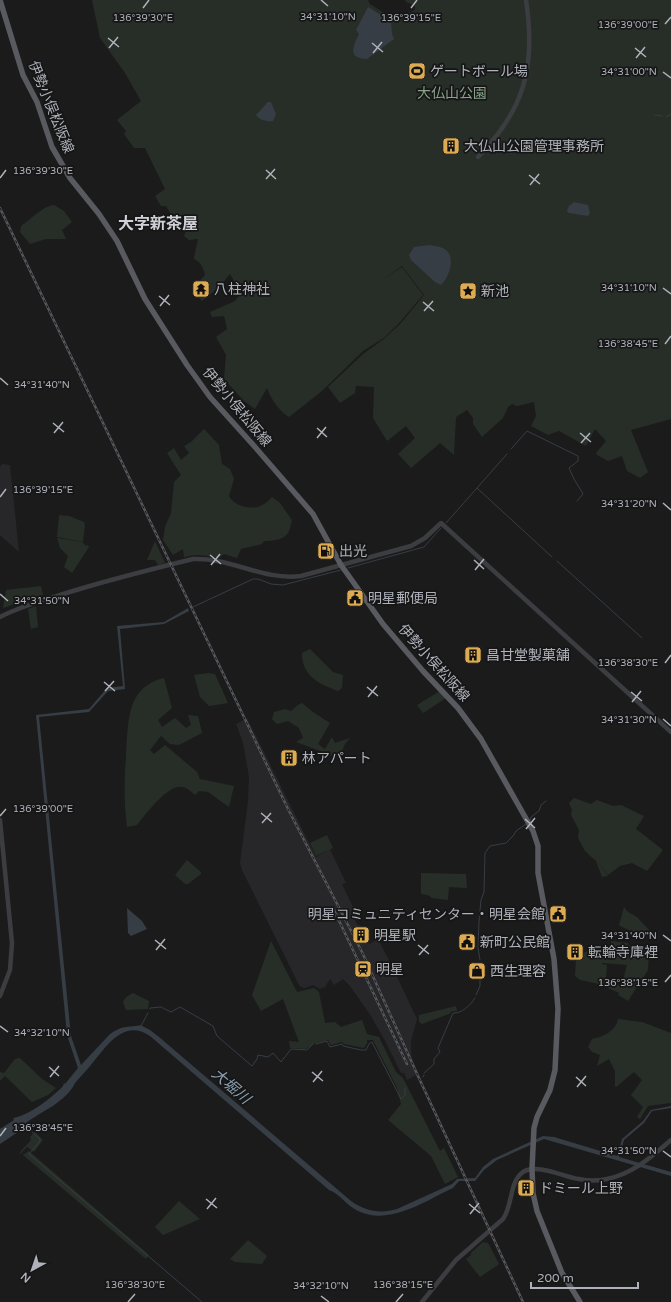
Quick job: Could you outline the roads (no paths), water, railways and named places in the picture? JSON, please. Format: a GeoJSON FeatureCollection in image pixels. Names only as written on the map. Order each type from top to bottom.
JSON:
{"type":"FeatureCollection","features":[{"type":"Feature","properties":{"kind":"main road","name":"伊勢小俣松阪線"},"geometry":{"type":"LineString","coordinates":[[0,0],[23,75],[37,102],[52,147],[70,178],[99,214],[114,237],[145,299],[198,382],[313,514],[341,565],[383,624],[423,671],[458,708],[472,726],[533,831],[538,846],[538,873],[554,959],[558,1009],[555,1070],[550,1090],[535,1123],[533,1137],[532,1169],[534,1199],[537,1211],[562,1273],[579,1302]]}},
{"type":"Feature","properties":{"kind":"street"},"geometry":{"type":"LineString","coordinates":[[478,157],[505,126],[525,81],[529,60],[530,36],[526,0]]}},
{"type":"Feature","properties":{"kind":"street"},"geometry":{"type":"LineString","coordinates":[[0,617],[14,610],[88,586],[193,559],[202,558],[219,560],[282,577],[301,576],[411,546],[425,538],[441,523],[671,732]]}},
{"type":"Feature","properties":{"kind":"street"},"geometry":{"type":"LineString","coordinates":[[0,820],[12,943],[10,970],[0,996]]}},
{"type":"Feature","properties":{"kind":"street"},"geometry":{"type":"LineString","coordinates":[[422,1302],[456,1260],[503,1219],[508,1211],[517,1179],[524,1172],[532,1169],[539,1169],[572,1178],[594,1180],[615,1177],[638,1167],[671,1140]]}},
{"type":"Feature","properties":{"kind":"waterway"},"geometry":{"type":"LineString","coordinates":[[666,117],[671,114]]}},
{"type":"Feature","properties":{"kind":"waterway"},"geometry":{"type":"LineString","coordinates":[[655,115],[662,116]]}},
{"type":"Feature","properties":{"kind":"waterway"},"geometry":{"type":"LineString","coordinates":[[511,449],[527,431],[578,456],[578,461],[569,468],[583,494],[577,501]]}},
{"type":"Feature","properties":{"kind":"waterway"},"geometry":{"type":"LineString","coordinates":[[477,488],[507,454]]}},
{"type":"Feature","properties":{"kind":"waterway"},"geometry":{"type":"LineString","coordinates":[[446,523],[477,488],[552,557]]}},
{"type":"Feature","properties":{"kind":"waterway"},"geometry":{"type":"LineString","coordinates":[[348,568],[424,547],[441,528]]}},
{"type":"Feature","properties":{"kind":"waterway"},"geometry":{"type":"LineString","coordinates":[[557,561],[642,638]]}},
{"type":"Feature","properties":{"kind":"waterway"},"geometry":{"type":"LineString","coordinates":[[193,607],[253,579],[258,579],[271,584],[283,585],[341,570]]}},
{"type":"Feature","properties":{"kind":"waterway"},"geometry":{"type":"LineString","coordinates":[[530,821],[531,817],[539,811],[541,805],[546,801]]}},
{"type":"Feature","properties":{"kind":"waterway"},"geometry":{"type":"LineString","coordinates":[[480,960],[478,948],[479,921],[481,900],[484,892],[485,853],[490,846],[506,843],[516,831],[526,824]]}},
{"type":"Feature","properties":{"kind":"waterway"},"geometry":{"type":"LineString","coordinates":[[476,995],[480,986],[480,966]]}},
{"type":"Feature","properties":{"kind":"waterway"},"geometry":{"type":"LineString","coordinates":[[424,1073],[434,1064],[434,1059],[440,1052],[438,1048],[453,1013],[459,1012],[466,1008],[475,998]]}},
{"type":"Feature","properties":{"kind":"waterway"},"geometry":{"type":"LineString","coordinates":[[150,1009],[161,1007],[171,1012],[180,1007],[213,1026],[217,1036],[252,1066],[258,1055],[268,1057],[273,1053],[281,1062],[291,1049],[307,1050],[313,1044]]}},
{"type":"Feature","properties":{"kind":"waterway"},"geometry":{"type":"LineString","coordinates":[[141,1026],[148,1013]]}},
{"type":"Feature","properties":{"kind":"waterway"},"geometry":{"type":"LineString","coordinates":[[316,1044],[327,1041],[330,1047],[342,1044],[343,1046],[366,1050],[372,1042],[401,1099],[405,1095],[405,1088]]}},
{"type":"Feature","properties":{"kind":"waterway"},"geometry":{"type":"LineString","coordinates":[[32,1132],[40,1139],[40,1141],[29,1154],[202,1302]]}},
{"type":"Feature","properties":{"kind":"railway"},"geometry":{"type":"LineString","coordinates":[[0,208],[288,809],[362,952],[523,1302]]}},
{"type":"Feature","properties":{"kind":"railway"},"geometry":{"type":"LineString","coordinates":[[333,908],[407,1064]]}},
{"type":"Feature","properties":{"kind":"place","name":"ゲートボール場"},"geometry":{"type":"Point","coordinates":[417,71]}},
{"type":"Feature","properties":{"kind":"place","name":"大仏山公園管理事務所"},"geometry":{"type":"Point","coordinates":[451,146]}},
{"type":"Feature","properties":{"kind":"place","name":"八柱神社"},"geometry":{"type":"Point","coordinates":[201,289]}},
{"type":"Feature","properties":{"kind":"place","name":"新池"},"geometry":{"type":"Point","coordinates":[468,291]}},
{"type":"Feature","properties":{"kind":"place","name":"出光"},"geometry":{"type":"Point","coordinates":[326,551]}},
{"type":"Feature","properties":{"kind":"place","name":"明星郵便局"},"geometry":{"type":"Point","coordinates":[355,598]}},
{"type":"Feature","properties":{"kind":"place","name":"昌甘堂製菓舗"},"geometry":{"type":"Point","coordinates":[473,655]}},
{"type":"Feature","properties":{"kind":"place","name":"林アパート"},"geometry":{"type":"Point","coordinates":[289,758]}},
{"type":"Feature","properties":{"kind":"place","name":"明星コミュニティセンター・明星会館"},"geometry":{"type":"Point","coordinates":[558,914]}},
{"type":"Feature","properties":{"kind":"place","name":"明星駅"},"geometry":{"type":"Point","coordinates":[361,935]}},
{"type":"Feature","properties":{"kind":"place","name":"新町公民館"},"geometry":{"type":"Point","coordinates":[467,942]}},
{"type":"Feature","properties":{"kind":"place","name":"転輪寺庫裡"},"geometry":{"type":"Point","coordinates":[575,952]}},
{"type":"Feature","properties":{"kind":"place","name":"明星"},"geometry":{"type":"Point","coordinates":[363,969]}},
{"type":"Feature","properties":{"kind":"place","name":"西生理容"},"geometry":{"type":"Point","coordinates":[477,971]}},
{"type":"Feature","properties":{"kind":"place","name":"ドミール上野"},"geometry":{"type":"Point","coordinates":[526,1188]}},
{"type":"Feature","properties":{"kind":"district","name":"大字新茶屋"},"geometry":{"type":"Point","coordinates":[158,224]}},
{"type":"Feature","properties":{"kind":"park label","name":"大仏山公園"},"geometry":{"type":"Point","coordinates":[452,93]}},
{"type":"Feature","properties":{"kind":"water label","name":"大堀川"},"geometry":{"type":"Point","coordinates":[231,1086]}}]}
